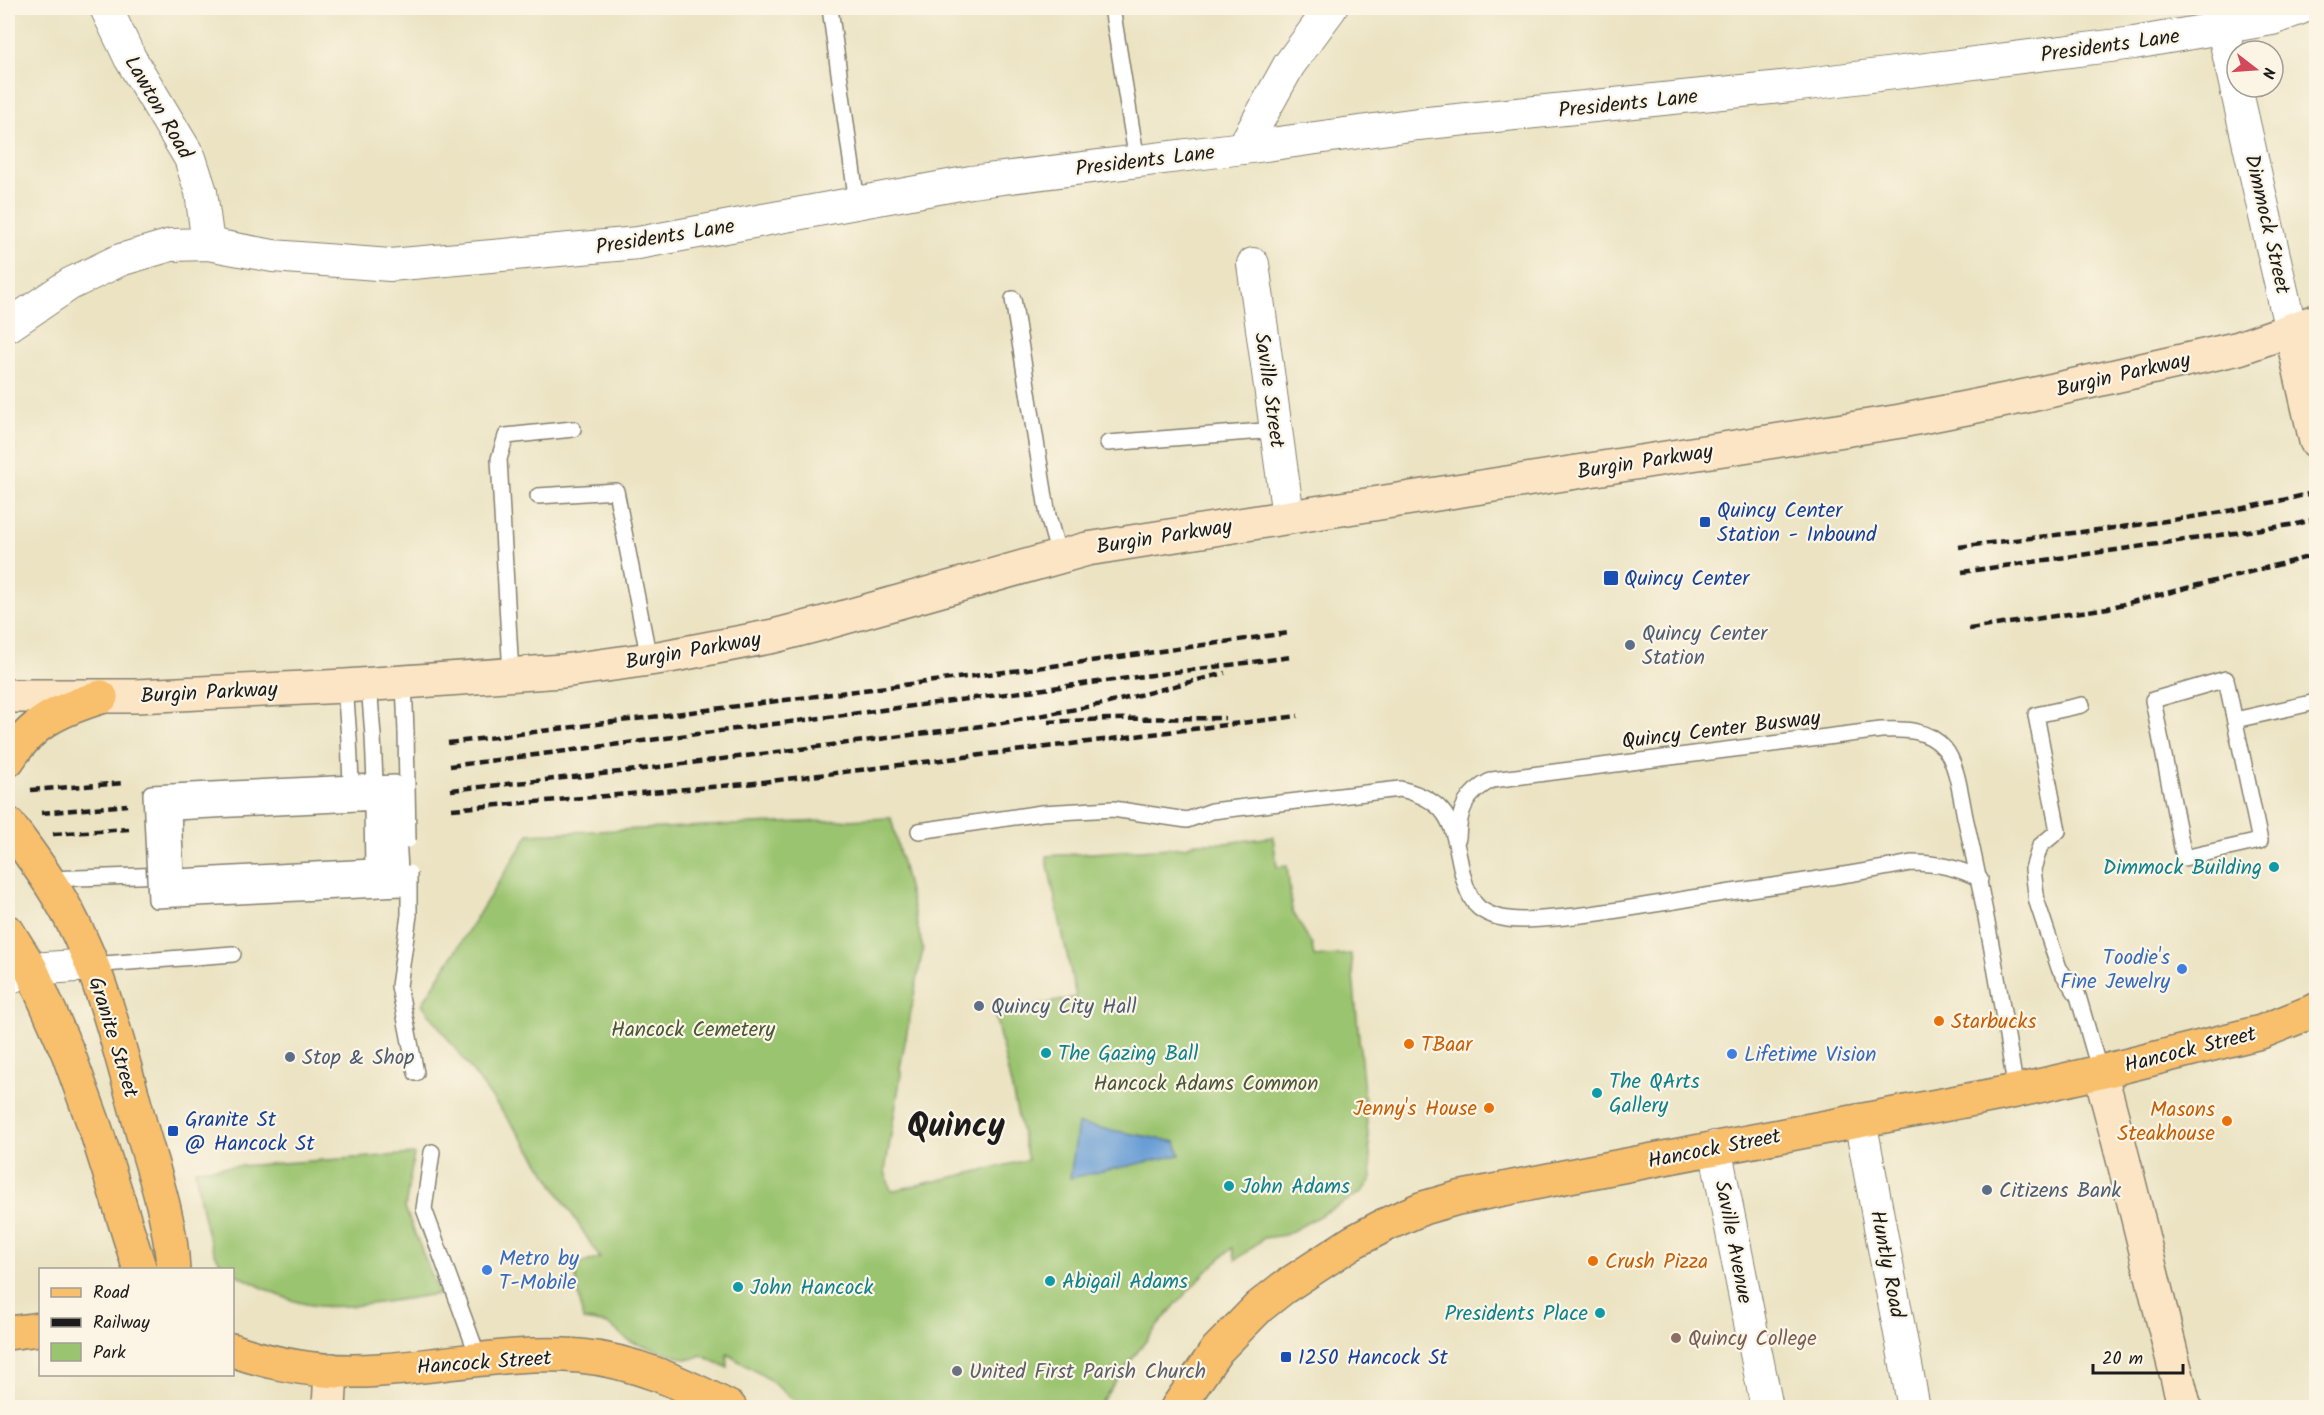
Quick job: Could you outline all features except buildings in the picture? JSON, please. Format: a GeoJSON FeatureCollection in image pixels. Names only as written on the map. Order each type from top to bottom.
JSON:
{"type":"FeatureCollection","features":[{"type":"Feature","properties":{"kind":"main road","name":"Dimmock Street"},"geometry":{"type":"LineString","coordinates":[[2304,326],[2316,441]]}},
{"type":"Feature","properties":{"kind":"main road","name":"Burgin Parkway"},"geometry":{"type":"LineString","coordinates":[[8,696],[101,697],[357,685],[563,671],[649,658],[774,636],[1059,556],[1142,538],[1900,421],[2031,395],[2239,348],[2304,326]]}},
{"type":"Feature","properties":{"kind":"main road"},"geometry":{"type":"LineString","coordinates":[[8,676],[101,697]]}},
{"type":"Feature","properties":{"kind":"main road"},"geometry":{"type":"LineString","coordinates":[[8,760],[28,734],[42,722],[58,712],[101,697]]}},
{"type":"Feature","properties":{"kind":"main road","name":"Granite Street"},"geometry":{"type":"LineString","coordinates":[[8,824],[71,917],[113,1023],[163,1205],[173,1268]]}},
{"type":"Feature","properties":{"kind":"main road"},"geometry":{"type":"LineString","coordinates":[[8,932],[19,974],[68,1053],[92,1119],[140,1268]]}},
{"type":"Feature","properties":{"kind":"main road","name":"Hancock Street"},"geometry":{"type":"LineString","coordinates":[[1177,1407],[1217,1350],[1259,1307],[1283,1288],[1353,1242],[1423,1208],[1458,1198],[1715,1147],[2016,1091],[2261,1032],[2316,1010]]}},
{"type":"Feature","properties":{"kind":"main road"},"geometry":{"type":"LineString","coordinates":[[2100,1072],[2120,1142],[2185,1407]]}},
{"type":"Feature","properties":{"kind":"main road"},"geometry":{"type":"LineString","coordinates":[[8,1333],[39,1329]]}},
{"type":"Feature","properties":{"kind":"main road","name":"Hancock Street"},"geometry":{"type":"LineString","coordinates":[[234,1351],[279,1364],[331,1370],[382,1370],[528,1354],[581,1356],[654,1372],[729,1407]]}},
{"type":"Feature","properties":{"kind":"main road"},"geometry":{"type":"LineString","coordinates":[[329,1407],[331,1370]]}},
{"type":"Feature","properties":{"kind":"street","name":"Lawton Road"},"geometry":{"type":"LineString","coordinates":[[106,8],[130,58],[190,158],[201,192],[208,244]]}},
{"type":"Feature","properties":{"kind":"street"},"geometry":{"type":"LineString","coordinates":[[1243,148],[1289,65],[1331,8]]}},
{"type":"Feature","properties":{"kind":"street","name":"Presidents Lane"},"geometry":{"type":"LineString","coordinates":[[8,326],[70,284],[120,260],[171,245],[208,244],[273,256],[390,265],[638,243],[971,182],[1418,124],[1803,85],[2134,43],[2220,18],[2272,19],[2301,8]]}},
{"type":"Feature","properties":{"kind":"street","name":"Dimmock Street"},"geometry":{"type":"LineString","coordinates":[[2220,18],[2304,326]]}},
{"type":"Feature","properties":{"kind":"street","name":"Saville Street"},"geometry":{"type":"LineString","coordinates":[[1253,264],[1288,516]]}},
{"type":"Feature","properties":{"kind":"street"},"geometry":{"type":"LineString","coordinates":[[19,974],[91,965]]}},
{"type":"Feature","properties":{"kind":"street","name":"Huntly Road"},"geometry":{"type":"LineString","coordinates":[[1860,1120],[1914,1407]]}},
{"type":"Feature","properties":{"kind":"street","name":"Saville Avenue"},"geometry":{"type":"LineString","coordinates":[[1715,1147],[1767,1407]]}},
{"type":"Feature","properties":{"kind":"lane"},"geometry":{"type":"LineString","coordinates":[[830,8],[857,203]]}},
{"type":"Feature","properties":{"kind":"lane"},"geometry":{"type":"LineString","coordinates":[[1112,8],[1137,161]]}},
{"type":"Feature","properties":{"kind":"lane"},"geometry":{"type":"LineString","coordinates":[[1013,299],[1048,516],[1059,556]]}},
{"type":"Feature","properties":{"kind":"lane"},"geometry":{"type":"LineString","coordinates":[[511,675],[499,459],[506,436],[573,429]]}},
{"type":"Feature","properties":{"kind":"lane"},"geometry":{"type":"LineString","coordinates":[[1108,443],[1276,430]]}},
{"type":"Feature","properties":{"kind":"lane"},"geometry":{"type":"LineString","coordinates":[[538,496],[616,491],[649,658]]}},
{"type":"Feature","properties":{"kind":"lane"},"geometry":{"type":"LineString","coordinates":[[2226,679],[2235,720],[2260,841],[2184,858],[2152,700],[2226,679]]}},
{"type":"Feature","properties":{"kind":"lane"},"geometry":{"type":"LineString","coordinates":[[404,682],[410,915],[399,986],[416,1072]]}},
{"type":"Feature","properties":{"kind":"lane"},"geometry":{"type":"LineString","coordinates":[[357,685],[373,736],[375,782],[151,793],[156,900],[400,888],[395,783],[153,795],[158,896],[396,885],[391,787],[159,799],[163,891],[389,880],[385,795],[165,805],[169,884],[381,874],[378,802],[173,812],[176,877],[373,867],[372,808]]}},
{"type":"Feature","properties":{"kind":"lane"},"geometry":{"type":"LineString","coordinates":[[351,783],[349,739],[357,685]]}},
{"type":"Feature","properties":{"kind":"lane"},"geometry":{"type":"LineString","coordinates":[[2235,720],[2316,702]]}},
{"type":"Feature","properties":{"kind":"lane"},"geometry":{"type":"LineString","coordinates":[[2082,705],[2036,715],[2058,831],[2040,846],[2033,870],[2037,902],[2044,924],[2059,968],[2078,996],[2100,1072]]}},
{"type":"Feature","properties":{"kind":"lane","name":"Quincy Center Busway"},"geometry":{"type":"LineString","coordinates":[[1458,847],[1458,821],[1465,803],[1476,788],[1492,780],[1881,730],[1909,729],[1929,735],[1945,748],[1954,769],[1980,879],[2016,1091]]}},
{"type":"Feature","properties":{"kind":"lane"},"geometry":{"type":"LineString","coordinates":[[920,831],[1042,813],[1113,809],[1187,820],[1212,811],[1400,789],[1420,794],[1439,805],[1450,822],[1458,847],[1467,892],[1479,908],[1500,918],[1521,920],[1636,907],[1911,863],[1947,866],[1980,879]]}},
{"type":"Feature","properties":{"kind":"lane"},"geometry":{"type":"LineString","coordinates":[[47,879],[409,863]]}},
{"type":"Feature","properties":{"kind":"lane"},"geometry":{"type":"LineString","coordinates":[[91,965],[233,954]]}},
{"type":"Feature","properties":{"kind":"lane"},"geometry":{"type":"LineString","coordinates":[[432,1152],[424,1209],[479,1359]]}},
{"type":"Feature","properties":{"kind":"green space"},"geometry":{"type":"Polygon","coordinates":[[[891,818],[923,949],[900,1068],[901,1074],[885,1171],[891,1191],[1028,1160],[995,1015],[1076,997],[1046,856],[1186,847],[1195,843],[1225,843],[1273,837],[1277,867],[1287,866],[1292,910],[1312,945],[1314,957],[1351,954],[1372,1178],[1361,1193],[1285,1235],[1264,1238],[1236,1260],[1232,1248],[1194,1284],[1160,1323],[1098,1407],[802,1407],[767,1378],[727,1354],[728,1368],[701,1355],[686,1359],[631,1342],[605,1324],[583,1320],[574,1265],[600,1258],[533,1153],[422,1004],[529,834],[891,818]]]}},
{"type":"Feature","properties":{"kind":"green space"},"geometry":{"type":"Polygon","coordinates":[[[414,1154],[405,1208],[439,1294],[354,1306],[321,1306],[278,1295],[234,1273],[234,1268],[223,1266],[210,1243],[195,1169],[414,1154]]]}},
{"type":"Feature","properties":{"kind":"water"},"geometry":{"type":"Polygon","coordinates":[[[1078,1124],[1176,1142],[1180,1155],[1070,1178],[1078,1124]]]}},
{"type":"Feature","properties":{"kind":"railway"},"geometry":{"type":"LineString","coordinates":[[1959,547],[2139,525],[2228,511],[2316,492]]}},
{"type":"Feature","properties":{"kind":"railway"},"geometry":{"type":"LineString","coordinates":[[1962,572],[2297,524],[2316,519]]}},
{"type":"Feature","properties":{"kind":"railway"},"geometry":{"type":"LineString","coordinates":[[1969,629],[2108,608],[2316,555]]}},
{"type":"Feature","properties":{"kind":"railway"},"geometry":{"type":"LineString","coordinates":[[448,743],[1091,661],[1288,633]]}},
{"type":"Feature","properties":{"kind":"railway"},"geometry":{"type":"LineString","coordinates":[[450,766],[1291,657]]}},
{"type":"Feature","properties":{"kind":"railway"},"geometry":{"type":"LineString","coordinates":[[451,790],[620,772],[997,724],[1108,703],[1225,673]]}},
{"type":"Feature","properties":{"kind":"railway"},"geometry":{"type":"LineString","coordinates":[[452,809],[746,784],[1298,716]]}},
{"type":"Feature","properties":{"kind":"railway"},"geometry":{"type":"LineString","coordinates":[[1048,722],[1225,718]]}},
{"type":"Feature","properties":{"kind":"railway"},"geometry":{"type":"LineString","coordinates":[[31,790],[125,783]]}},
{"type":"Feature","properties":{"kind":"railway"},"geometry":{"type":"LineString","coordinates":[[41,813],[127,805]]}},
{"type":"Feature","properties":{"kind":"railway"},"geometry":{"type":"LineString","coordinates":[[53,834],[129,829]]}},
{"type":"Feature","properties":{"kind":"place","name":"Quincy Center Station - Inbound"},"geometry":{"type":"Point","coordinates":[1705,522]}},
{"type":"Feature","properties":{"kind":"place","name":"Quincy Center"},"geometry":{"type":"Point","coordinates":[1611,578]}},
{"type":"Feature","properties":{"kind":"place","name":"Quincy Center Station"},"geometry":{"type":"Point","coordinates":[1630,645]}},
{"type":"Feature","properties":{"kind":"place","name":"Dimmock Building"},"geometry":{"type":"Point","coordinates":[2274,867]}},
{"type":"Feature","properties":{"kind":"place","name":"Toodie's Fine Jewelry"},"geometry":{"type":"Point","coordinates":[2182,969]}},
{"type":"Feature","properties":{"kind":"place","name":"Quincy City Hall"},"geometry":{"type":"Point","coordinates":[979,1006]}},
{"type":"Feature","properties":{"kind":"place","name":"Starbucks"},"geometry":{"type":"Point","coordinates":[1939,1021]}},
{"type":"Feature","properties":{"kind":"place","name":"TBaar"},"geometry":{"type":"Point","coordinates":[1409,1044]}},
{"type":"Feature","properties":{"kind":"place","name":"The Gazing Ball"},"geometry":{"type":"Point","coordinates":[1046,1053]}},
{"type":"Feature","properties":{"kind":"place","name":"Lifetime Vision"},"geometry":{"type":"Point","coordinates":[1732,1054]}},
{"type":"Feature","properties":{"kind":"place","name":"Stop & Shop"},"geometry":{"type":"Point","coordinates":[290,1057]}},
{"type":"Feature","properties":{"kind":"place","name":"The QArts Gallery"},"geometry":{"type":"Point","coordinates":[1597,1093]}},
{"type":"Feature","properties":{"kind":"place","name":"Jenny's House"},"geometry":{"type":"Point","coordinates":[1489,1108]}},
{"type":"Feature","properties":{"kind":"place","name":"Masons Steakhouse"},"geometry":{"type":"Point","coordinates":[2227,1121]}},
{"type":"Feature","properties":{"kind":"place","name":"Granite St @ Hancock St"},"geometry":{"type":"Point","coordinates":[173,1131]}},
{"type":"Feature","properties":{"kind":"place","name":"John Adams"},"geometry":{"type":"Point","coordinates":[1229,1186]}},
{"type":"Feature","properties":{"kind":"place","name":"Citizens Bank"},"geometry":{"type":"Point","coordinates":[1987,1190]}},
{"type":"Feature","properties":{"kind":"place","name":"Crush Pizza"},"geometry":{"type":"Point","coordinates":[1593,1261]}},
{"type":"Feature","properties":{"kind":"place","name":"Metro by T-Mobile"},"geometry":{"type":"Point","coordinates":[487,1270]}},
{"type":"Feature","properties":{"kind":"place","name":"Abigail Adams"},"geometry":{"type":"Point","coordinates":[1050,1281]}},
{"type":"Feature","properties":{"kind":"place","name":"John Hancock"},"geometry":{"type":"Point","coordinates":[738,1287]}},
{"type":"Feature","properties":{"kind":"place","name":"Presidents Place"},"geometry":{"type":"Point","coordinates":[1600,1313]}},
{"type":"Feature","properties":{"kind":"place","name":"Quincy College"},"geometry":{"type":"Point","coordinates":[1676,1338]}},
{"type":"Feature","properties":{"kind":"place","name":"1250 Hancock St"},"geometry":{"type":"Point","coordinates":[1286,1357]}},
{"type":"Feature","properties":{"kind":"place","name":"United First Parish Church"},"geometry":{"type":"Point","coordinates":[957,1371]}},
{"type":"Feature","properties":{"kind":"district","name":"Quincy"},"geometry":{"type":"Point","coordinates":[956,1124]}},
{"type":"Feature","properties":{"kind":"park label","name":"Hancock Cemetery"},"geometry":{"type":"Point","coordinates":[693,1029]}},
{"type":"Feature","properties":{"kind":"park label","name":"Hancock Adams Common"},"geometry":{"type":"Point","coordinates":[1206,1083]}}]}
